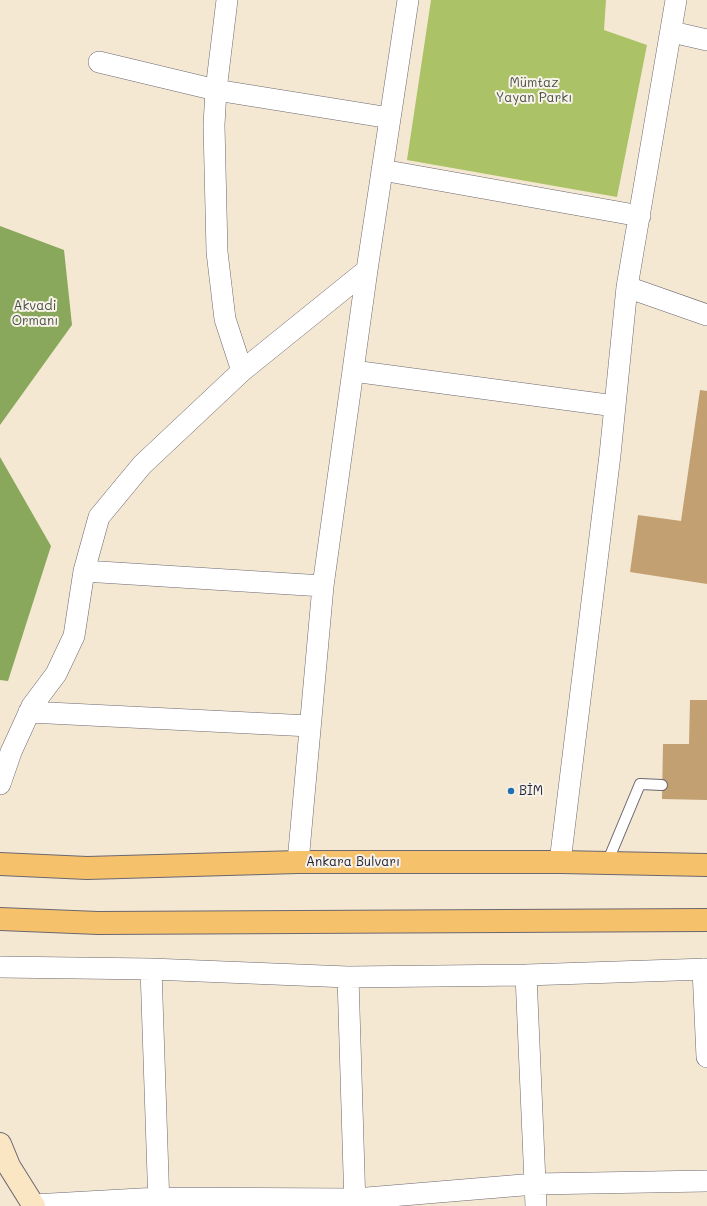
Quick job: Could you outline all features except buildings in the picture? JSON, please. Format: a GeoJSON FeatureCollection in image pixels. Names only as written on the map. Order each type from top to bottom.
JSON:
{"type":"FeatureCollection","features":[{"type":"Feature","properties":{"kind":"main road","name":"Ankara Bulvarı"},"geometry":{"type":"LineString","coordinates":[[0,864],[88,868],[298,862],[560,862],[707,865]]}},
{"type":"Feature","properties":{"kind":"main road"},"geometry":{"type":"LineString","coordinates":[[0,919],[98,923],[707,920]]}},
{"type":"Feature","properties":{"kind":"street"},"geometry":{"type":"LineString","coordinates":[[227,0],[216,90],[214,126],[217,252],[225,319],[242,372]]}},
{"type":"Feature","properties":{"kind":"street"},"geometry":{"type":"LineString","coordinates":[[298,862],[323,586],[366,270],[408,0]]}},
{"type":"Feature","properties":{"kind":"street"},"geometry":{"type":"LineString","coordinates":[[560,862],[615,406],[627,287],[672,32],[676,0]]}},
{"type":"Feature","properties":{"kind":"street"},"geometry":{"type":"LineString","coordinates":[[672,32],[707,40]]}},
{"type":"Feature","properties":{"kind":"street"},"geometry":{"type":"LineString","coordinates":[[98,62],[216,90],[390,118]]}},
{"type":"Feature","properties":{"kind":"street"},"geometry":{"type":"LineString","coordinates":[[382,170],[640,216]]}},
{"type":"Feature","properties":{"kind":"street"},"geometry":{"type":"LineString","coordinates":[[0,784],[11,752],[32,706],[56,674],[74,636],[84,571],[99,516],[142,465],[242,372],[366,270]]}},
{"type":"Feature","properties":{"kind":"street"},"geometry":{"type":"LineString","coordinates":[[627,287],[707,315]]}},
{"type":"Feature","properties":{"kind":"street"},"geometry":{"type":"LineString","coordinates":[[353,371],[615,406]]}},
{"type":"Feature","properties":{"kind":"street"},"geometry":{"type":"LineString","coordinates":[[84,571],[323,586]]}},
{"type":"Feature","properties":{"kind":"street"},"geometry":{"type":"LineString","coordinates":[[29,712],[310,726]]}},
{"type":"Feature","properties":{"kind":"street"},"geometry":{"type":"LineString","coordinates":[[0,967],[151,969],[348,977],[526,975],[705,969],[707,1057]]}},
{"type":"Feature","properties":{"kind":"street"},"geometry":{"type":"LineString","coordinates":[[151,969],[158,1202]]}},
{"type":"Feature","properties":{"kind":"street"},"geometry":{"type":"LineString","coordinates":[[526,975],[536,1206]]}},
{"type":"Feature","properties":{"kind":"street"},"geometry":{"type":"LineString","coordinates":[[348,977],[355,1202]]}},
{"type":"Feature","properties":{"kind":"street"},"geometry":{"type":"LineString","coordinates":[[0,1144],[9,1166],[34,1206],[158,1202],[355,1202],[535,1184],[707,1181]]}},
{"type":"Feature","properties":{"kind":"lane"},"geometry":{"type":"LineString","coordinates":[[607,863],[640,784],[662,785]]}},
{"type":"Feature","properties":{"kind":"green space","name":"Mümtaz Yayan Parkı"},"geometry":{"type":"Polygon","coordinates":[[[431,0],[606,0],[604,30],[647,45],[617,197],[407,160],[431,0]]]}},
{"type":"Feature","properties":{"kind":"green space","name":"Akvadi Ormanı"},"geometry":{"type":"Polygon","coordinates":[[[0,226],[64,250],[72,325],[0,425],[0,226]]]}},
{"type":"Feature","properties":{"kind":"green space"},"geometry":{"type":"Polygon","coordinates":[[[0,457],[51,546],[8,681],[0,680],[0,457]]]}},
{"type":"Feature","properties":{"kind":"place","name":"BİM"},"geometry":{"type":"Point","coordinates":[511,791]}}]}
